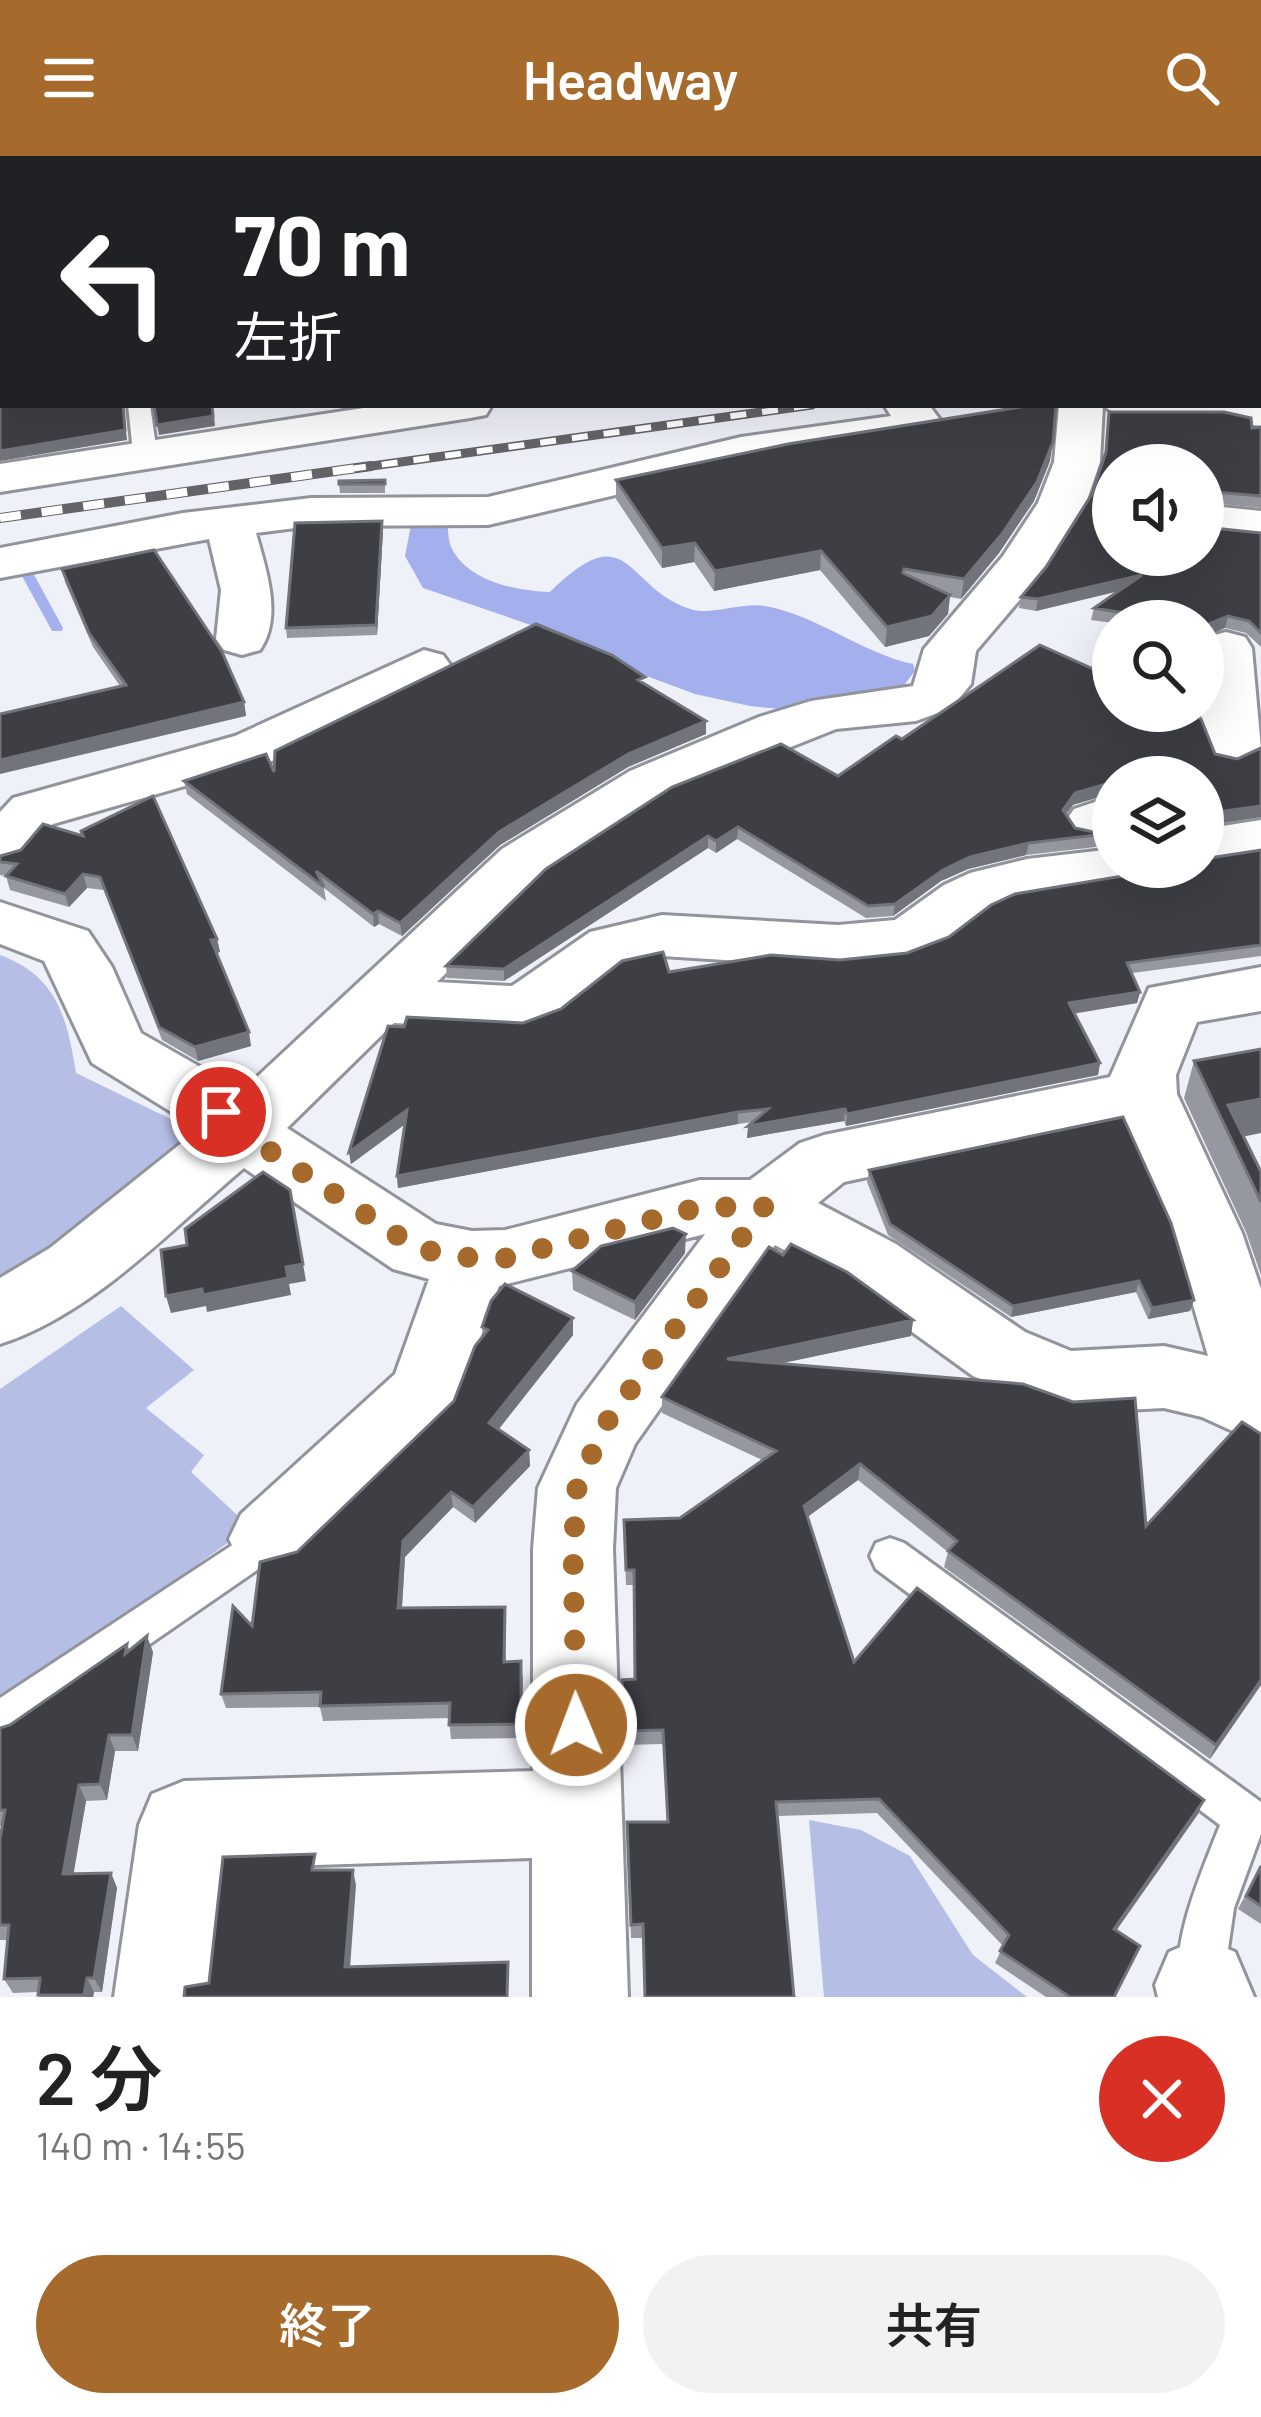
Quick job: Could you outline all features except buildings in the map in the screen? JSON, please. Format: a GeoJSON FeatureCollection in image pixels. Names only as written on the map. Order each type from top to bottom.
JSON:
{"type":"FeatureCollection","features":[{"type":"Feature","properties":{"kind":"street"},"geometry":{"type":"LineString","coordinates":[[0,478],[450,408]]}},
{"type":"Feature","properties":{"kind":"street"},"geometry":{"type":"LineString","coordinates":[[0,562],[311,512],[488,511],[741,451],[921,425],[908,408]]}},
{"type":"Feature","properties":{"kind":"street"},"geometry":{"type":"LineString","coordinates":[[0,1315],[75,1268],[244,1129],[523,863],[650,783],[778,729],[830,713],[916,705],[932,697],[944,684],[950,649],[1022,565],[1087,506],[1077,462],[1081,408]]}},
{"type":"Feature","properties":{"kind":"street"},"geometry":{"type":"LineString","coordinates":[[229,522],[246,590],[242,639]]}},
{"type":"Feature","properties":{"kind":"street"},"geometry":{"type":"LineString","coordinates":[[1224,522],[1261,526]]}},
{"type":"Feature","properties":{"kind":"street"},"geometry":{"type":"LineString","coordinates":[[1226,647],[1247,755]]}},
{"type":"Feature","properties":{"kind":"street"},"geometry":{"type":"LineString","coordinates":[[0,847],[33,812],[255,748],[424,666]]}},
{"type":"Feature","properties":{"kind":"street"},"geometry":{"type":"LineString","coordinates":[[1224,845],[1261,839]]}},
{"type":"Feature","properties":{"kind":"street"},"geometry":{"type":"LineString","coordinates":[[379,1000],[522,1010],[542,1000],[568,971],[629,941],[719,937],[818,945],[905,939],[944,920],[973,894],[1092,842]]}},
{"type":"Feature","properties":{"kind":"street"},"geometry":{"type":"LineString","coordinates":[[0,922],[66,946],[81,967],[115,1047],[418,1249],[506,1258],[700,1207],[764,1207],[871,1264],[999,1354],[1068,1382],[1164,1377],[1220,1390],[1261,1408]]}},
{"type":"Feature","properties":{"kind":"street"},"geometry":{"type":"LineString","coordinates":[[1261,989],[1172,1004],[1143,1075],[1144,1094],[1207,1233],[1261,1408]]}},
{"type":"Feature","properties":{"kind":"street"},"geometry":{"type":"LineString","coordinates":[[580,1997],[573,1550],[577,1488],[604,1426],[764,1207],[824,1161],[1144,1094]]}},
{"type":"Feature","properties":{"kind":"street"},"geometry":{"type":"LineString","coordinates":[[269,1539],[426,1392],[472,1258]]}},
{"type":"Feature","properties":{"kind":"street"},"geometry":{"type":"LineString","coordinates":[[162,1997],[184,1825],[577,1813]]}},
{"type":"Feature","properties":{"kind":"lane"},"geometry":{"type":"LineString","coordinates":[[140,408],[146,453]]}},
{"type":"Feature","properties":{"kind":"lane"},"geometry":{"type":"LineString","coordinates":[[1173,408],[1252,412]]}},
{"type":"Feature","properties":{"kind":"lane"},"geometry":{"type":"LineString","coordinates":[[0,1723],[269,1539]]}},
{"type":"Feature","properties":{"kind":"lane"},"geometry":{"type":"LineString","coordinates":[[890,1556],[1245,1816],[1211,1908],[1204,1991]]}},
{"type":"Feature","properties":{"kind":"shaded area"},"geometry":{"type":"Polygon","coordinates":[[[447,519],[451,546],[460,560],[495,582],[550,592],[576,569],[596,558],[612,557],[668,599],[690,609],[756,605],[784,611],[913,664],[915,671],[904,685],[780,709],[695,694],[641,674],[595,647],[423,588],[405,556],[411,525],[447,519]]]}},
{"type":"Feature","properties":{"kind":"shaded area"},"geometry":{"type":"Polygon","coordinates":[[[0,955],[35,974],[47,987],[63,1017],[76,1073],[183,1125],[196,1144],[49,1253],[0,1281],[0,955]]]}},
{"type":"Feature","properties":{"kind":"shaded area"},"geometry":{"type":"Polygon","coordinates":[[[121,1306],[194,1370],[146,1408],[204,1455],[191,1472],[250,1527],[0,1705],[0,1389],[121,1306]]]}},
{"type":"Feature","properties":{"kind":"shaded area"},"geometry":{"type":"Polygon","coordinates":[[[809,1820],[861,1830],[910,1856],[973,1955],[1027,1997],[824,1997],[809,1820]]]}},
{"type":"Feature","properties":{"kind":"waterway"},"geometry":{"type":"LineString","coordinates":[[0,577],[26,571],[57,628]]}},
{"type":"Feature","properties":{"kind":"railway"},"geometry":{"type":"LineString","coordinates":[[350,469],[790,408]]}},
{"type":"Feature","properties":{"kind":"railway"},"geometry":{"type":"LineString","coordinates":[[0,518],[371,466]]}},
{"type":"Feature","properties":{"kind":"route"},"geometry":{"type":"LineString","coordinates":[[221,1112],[248,1126],[241,1132],[418,1249],[506,1258],[700,1207],[764,1207],[604,1426],[577,1488],[573,1550],[576,1725]]}}]}
